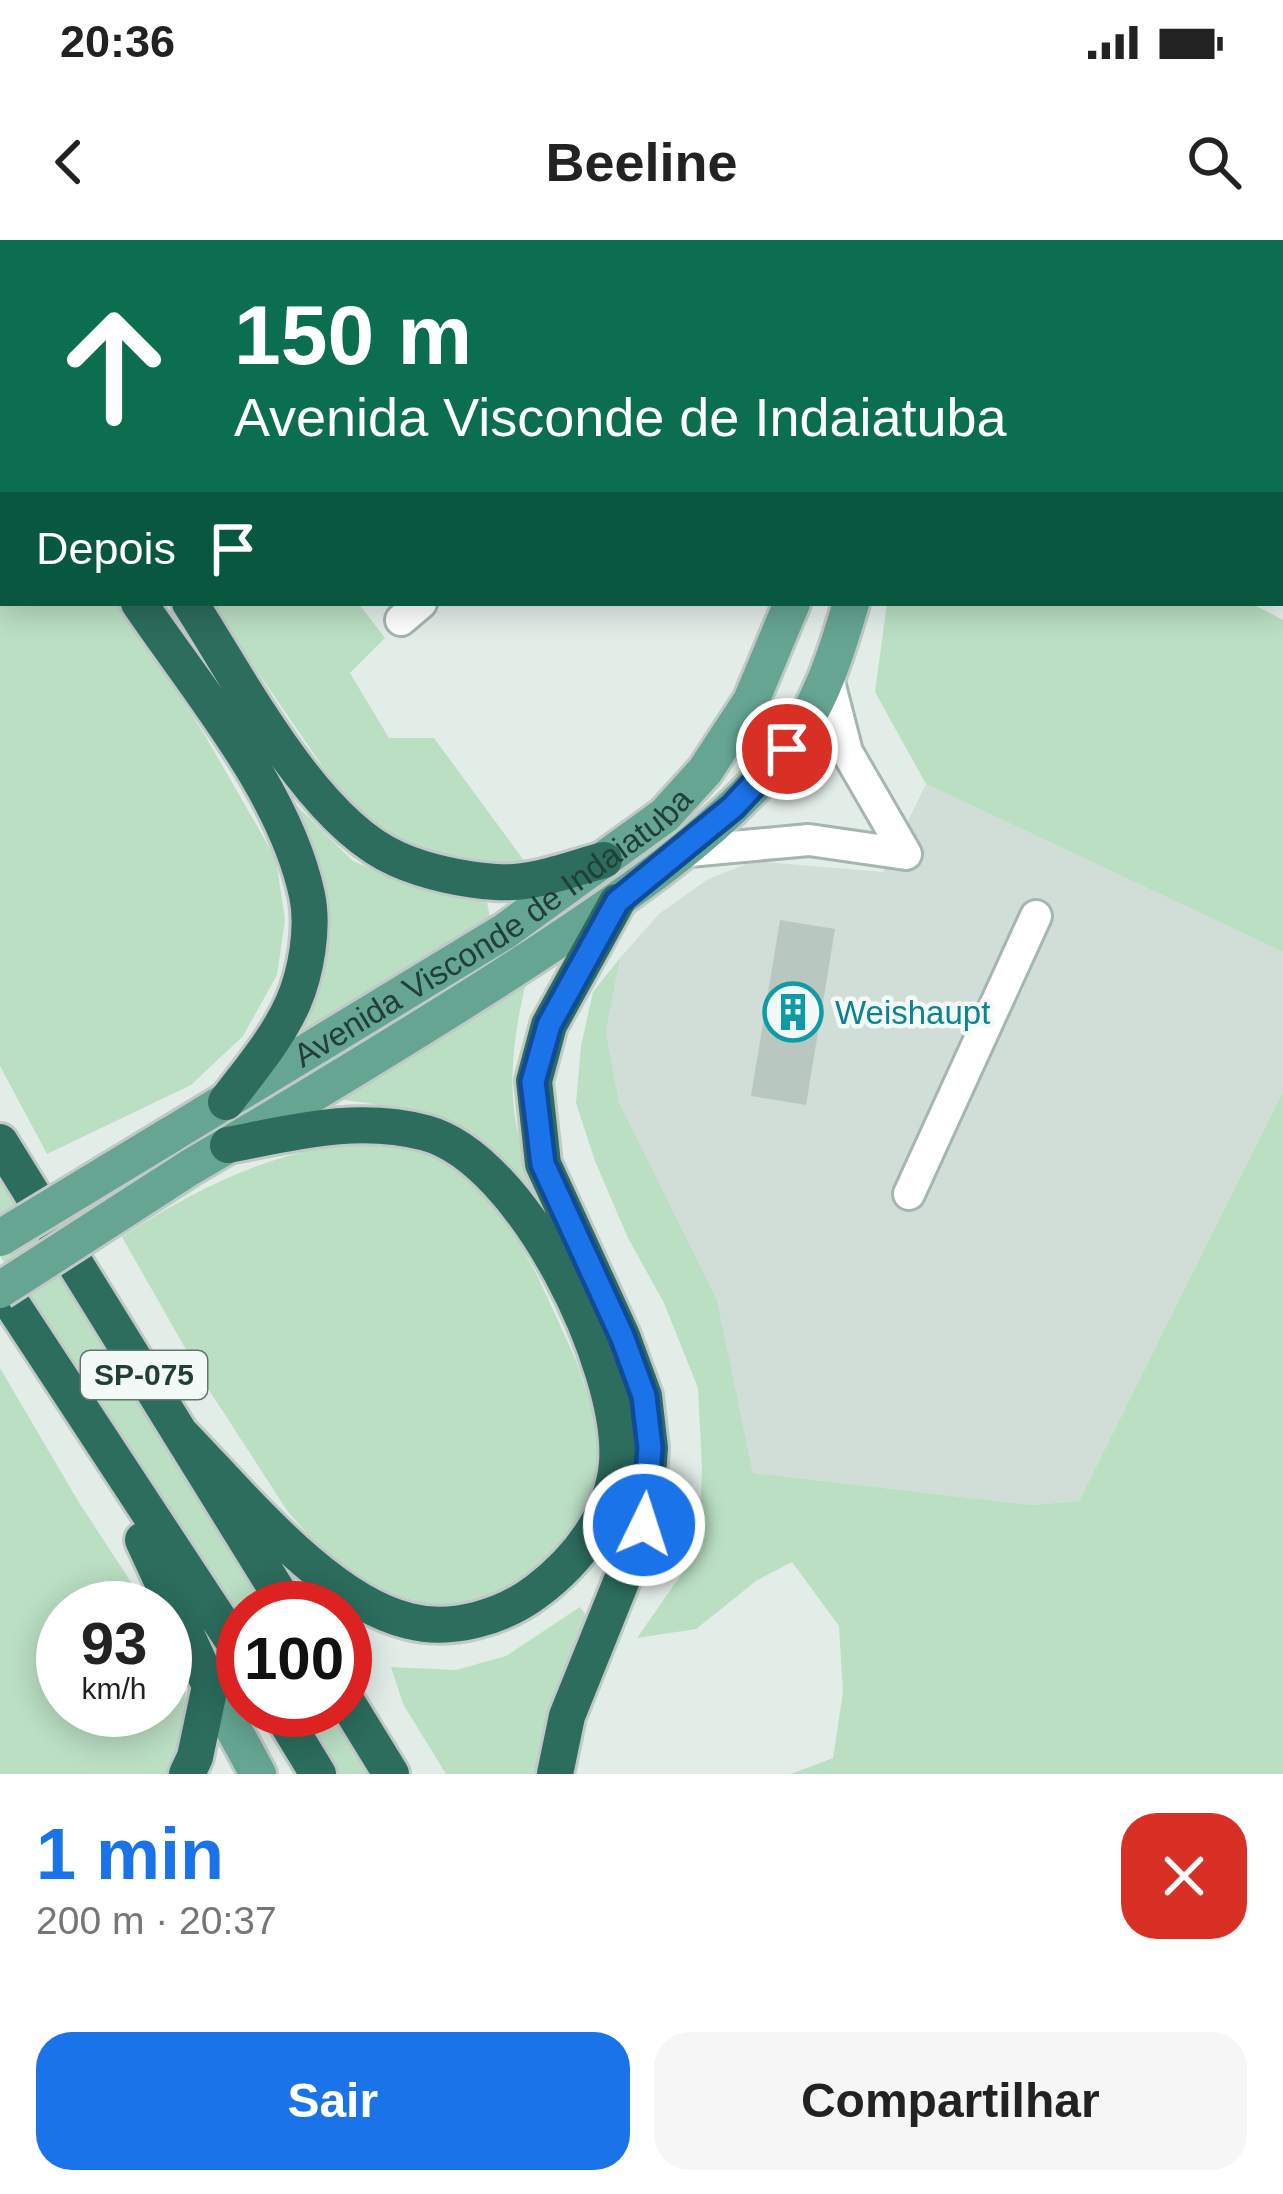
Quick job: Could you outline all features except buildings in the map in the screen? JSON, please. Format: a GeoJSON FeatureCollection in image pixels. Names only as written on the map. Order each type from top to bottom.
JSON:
{"type":"FeatureCollection","features":[{"type":"Feature","properties":{"kind":"highway"},"geometry":{"type":"LineString","coordinates":[[141,606],[254,773],[292,843],[308,900],[308,943],[292,1005],[272,1041],[226,1102]]}},
{"type":"Feature","properties":{"kind":"highway"},"geometry":{"type":"LineString","coordinates":[[192,606],[286,755],[344,824],[395,859],[499,883],[604,860]]}},
{"type":"Feature","properties":{"kind":"highway"},"geometry":{"type":"LineString","coordinates":[[555,1774],[567,1716],[644,1525],[650,1448],[644,1396],[622,1336],[543,1164],[533,1082],[549,1025],[617,902]]}},
{"type":"Feature","properties":{"kind":"highway"},"geometry":{"type":"LineString","coordinates":[[179,1432],[325,1578],[373,1607],[410,1622],[459,1624],[516,1608],[561,1573],[601,1520],[617,1465],[613,1396],[566,1286],[524,1210],[486,1166],[431,1135],[383,1124],[329,1125],[228,1145]]}},
{"type":"Feature","properties":{"kind":"highway","name":"SP-075"},"geometry":{"type":"LineString","coordinates":[[0,1142],[271,1581]]}},
{"type":"Feature","properties":{"kind":"highway","name":"SP-075"},"geometry":{"type":"LineString","coordinates":[[0,1288],[216,1615]]}},
{"type":"Feature","properties":{"kind":"highway"},"geometry":{"type":"LineString","coordinates":[[98,1438],[210,1686],[187,1774]]}},
{"type":"Feature","properties":{"kind":"highway"},"geometry":{"type":"LineString","coordinates":[[295,1737],[318,1774]]}},
{"type":"Feature","properties":{"kind":"highway"},"geometry":{"type":"LineString","coordinates":[[369,1737],[392,1774]]}},
{"type":"Feature","properties":{"kind":"main road","name":"Avenida Visconde de Indaiatuba"},"geometry":{"type":"LineString","coordinates":[[0,1238],[505,931],[665,815],[705,771],[751,701],[791,606]]}},
{"type":"Feature","properties":{"kind":"main road","name":"Avenida Visconde de Indaiatuba"},"geometry":{"type":"LineString","coordinates":[[0,1288],[421,1030],[617,902],[733,807],[787,749],[828,678],[850,606]]}},
{"type":"Feature","properties":{"kind":"main road"},"geometry":{"type":"LineString","coordinates":[[210,1686],[258,1774]]}},
{"type":"Feature","properties":{"kind":"lane"},"geometry":{"type":"LineString","coordinates":[[678,852],[809,840],[906,854],[847,752],[828,678]]}},
{"type":"Feature","properties":{"kind":"lane"},"geometry":{"type":"LineString","coordinates":[[908,1194],[1036,916]]}},
{"type":"Feature","properties":{"kind":"shaded area"},"geometry":{"type":"Polygon","coordinates":[[[926,784],[1283,952],[1283,1092],[1079,1501],[1032,1505],[753,1473],[717,1300],[619,1102],[606,1032],[620,958],[659,914],[708,879],[754,861],[883,872],[926,784]]]}},
{"type":"Feature","properties":{"kind":"green space"},"geometry":{"type":"Polygon","coordinates":[[[0,606],[121,606],[203,732],[276,859],[285,920],[277,975],[243,1036],[191,1085],[47,1154],[0,1066],[0,606]]]}},
{"type":"Feature","properties":{"kind":"green space"},"geometry":{"type":"Polygon","coordinates":[[[212,606],[360,606],[385,638],[350,673],[389,738],[434,738],[525,862],[479,866],[443,857],[390,836],[354,812],[212,606]]]}},
{"type":"Feature","properties":{"kind":"green space"},"geometry":{"type":"Polygon","coordinates":[[[887,606],[1256,606],[1283,620],[1283,952],[926,784],[875,692],[887,606]]]}},
{"type":"Feature","properties":{"kind":"green space"},"geometry":{"type":"Polygon","coordinates":[[[292,801],[353,861],[405,883],[487,902],[490,917],[305,1035],[284,806],[292,801]]]}},
{"type":"Feature","properties":{"kind":"green space"},"geometry":{"type":"Polygon","coordinates":[[[620,958],[606,1032],[619,1102],[717,1300],[753,1473],[1032,1505],[1079,1501],[1283,1092],[1283,1774],[791,1774],[833,1758],[843,1692],[839,1626],[792,1562],[756,1581],[696,1629],[637,1638],[699,1549],[702,1467],[698,1388],[664,1303],[628,1238],[595,1161],[576,1103],[581,1046],[593,992],[620,958]]]}},
{"type":"Feature","properties":{"kind":"green space"},"geometry":{"type":"Polygon","coordinates":[[[526,982],[515,1042],[513,1103],[521,1143],[555,1232],[512,1175],[463,1136],[404,1111],[334,1099],[526,982]]]}},
{"type":"Feature","properties":{"kind":"green space"},"geometry":{"type":"Polygon","coordinates":[[[347,1143],[409,1148],[452,1165],[504,1215],[576,1360],[598,1425],[604,1488],[581,1536],[507,1599],[454,1612],[407,1607],[372,1590],[372,1581],[345,1576],[288,1512],[209,1390],[122,1237],[229,1177],[347,1143]]]}},
{"type":"Feature","properties":{"kind":"green space"},"geometry":{"type":"Polygon","coordinates":[[[0,1174],[253,1581],[216,1581],[216,1592],[0,1256],[0,1174]]]}},
{"type":"Feature","properties":{"kind":"green space"},"geometry":{"type":"Polygon","coordinates":[[[0,1368],[130,1581],[36,1581],[36,1737],[181,1737],[171,1774],[0,1774],[0,1368]]]}},
{"type":"Feature","properties":{"kind":"green space"},"geometry":{"type":"Polygon","coordinates":[[[580,1607],[588,1618],[564,1671],[541,1774],[446,1774],[403,1704],[391,1667],[456,1670],[506,1656],[580,1607]]]}},
{"type":"Feature","properties":{"kind":"green space"},"geometry":{"type":"Polygon","coordinates":[[[308,1737],[350,1737],[373,1774],[331,1774],[308,1737]]]}},
{"type":"Feature","properties":{"kind":"place","name":"Weishaupt"},"geometry":{"type":"Point","coordinates":[793,1012]}},
{"type":"Feature","properties":{"kind":"route"},"geometry":{"type":"LineString","coordinates":[[644,1525],[650,1448],[644,1396],[622,1336],[543,1164],[533,1082],[549,1025],[617,902],[733,807],[787,749]]}}]}
